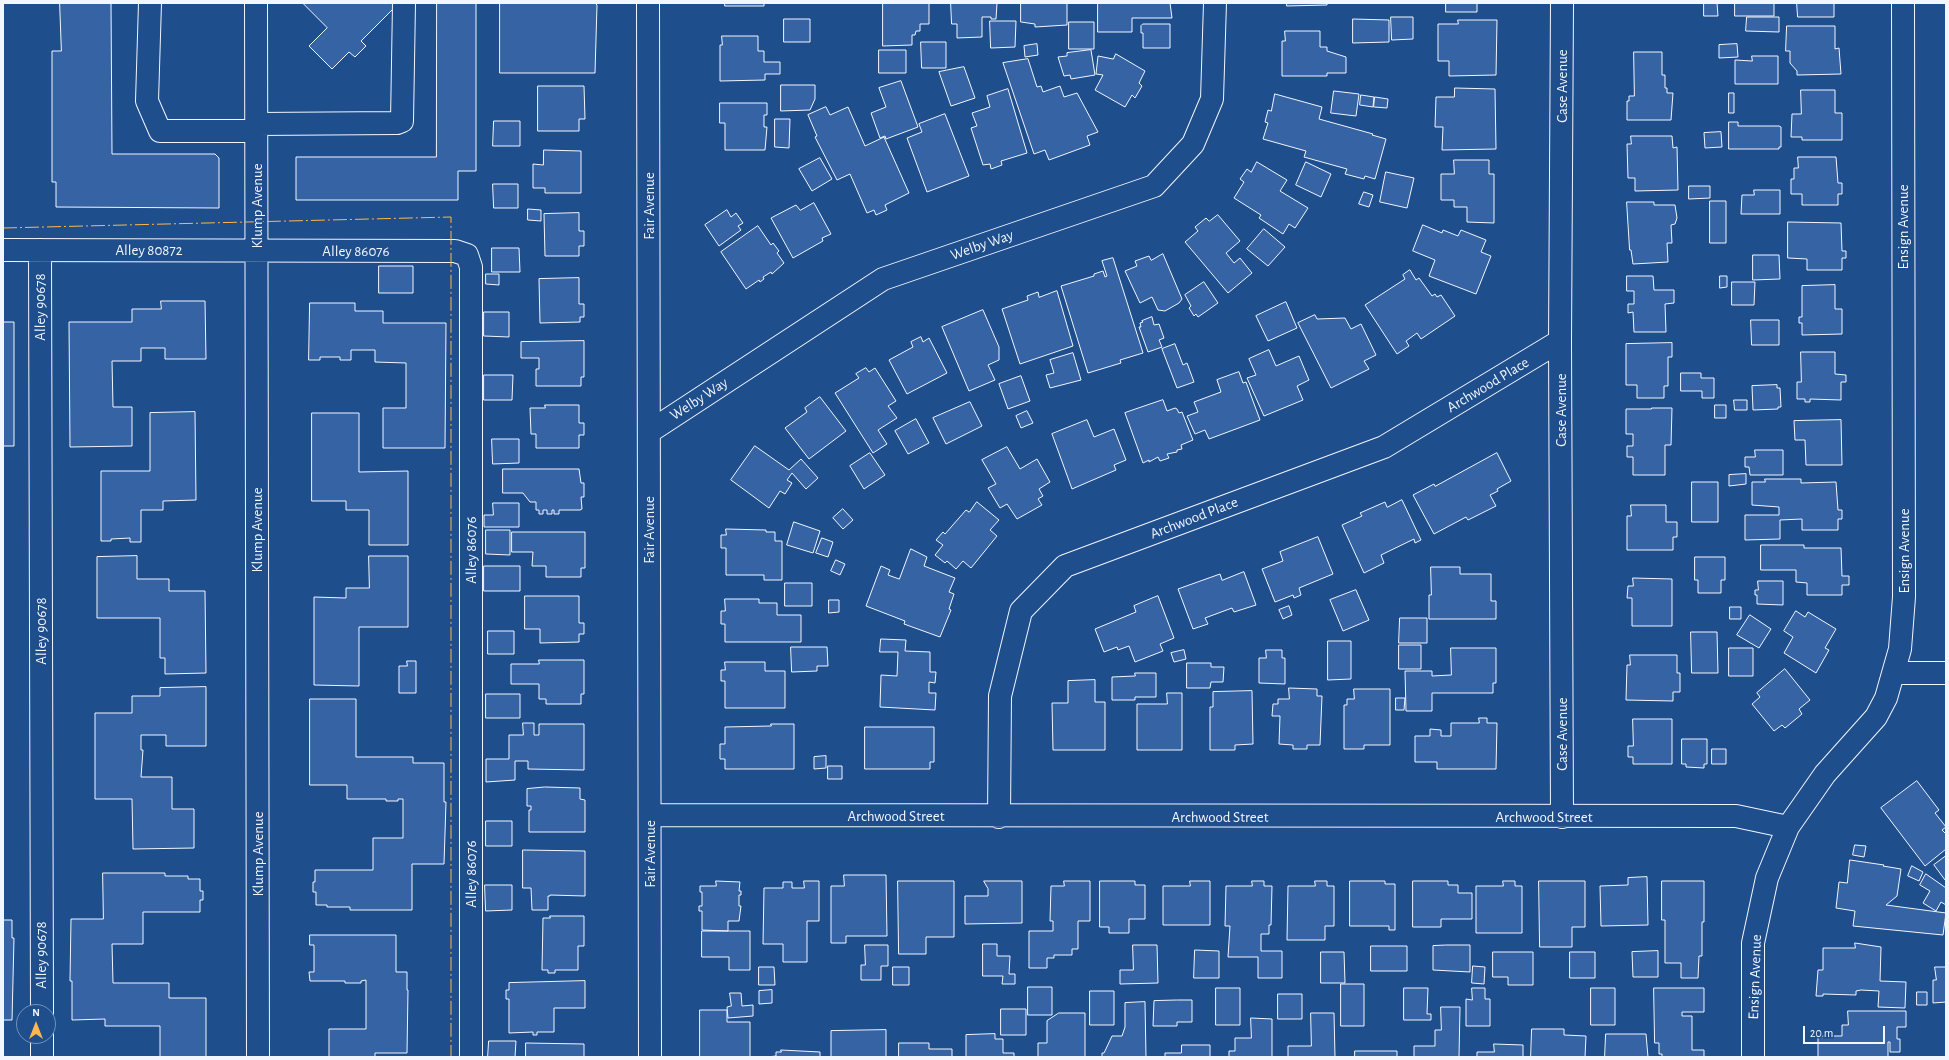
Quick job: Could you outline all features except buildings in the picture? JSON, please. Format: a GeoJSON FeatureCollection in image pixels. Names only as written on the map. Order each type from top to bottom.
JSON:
{"type":"FeatureCollection","features":[{"type":"Feature","properties":{"kind":"street"},"geometry":{"type":"LineString","coordinates":[[150,3],[147,101],[160,131],[397,123],[402,121],[404,3]]}},
{"type":"Feature","properties":{"kind":"street","name":"Klump Avenue"},"geometry":{"type":"LineString","coordinates":[[256,3],[258,1057]]}},
{"type":"Feature","properties":{"kind":"street","name":"Fair Avenue"},"geometry":{"type":"LineString","coordinates":[[648,3],[650,1057]]}},
{"type":"Feature","properties":{"kind":"street","name":"Welby Way"},"geometry":{"type":"LineString","coordinates":[[649,432],[883,279],[1154,186],[1193,144],[1212,99],[1215,3]]}},
{"type":"Feature","properties":{"kind":"street","name":"Case Avenue"},"geometry":{"type":"LineString","coordinates":[[1562,3],[1560,341],[1562,817]]}},
{"type":"Feature","properties":{"kind":"street","name":"Ensign Avenue"},"geometry":{"type":"LineString","coordinates":[[1753,1057],[1753,943],[1767,878],[1788,827],[1825,774],[1876,717],[1886,698],[1900,649],[1904,597],[1903,3]]}},
{"type":"Feature","properties":{"kind":"street","name":"Alley 80872"},"geometry":{"type":"LineString","coordinates":[[3,250],[257,250]]}},
{"type":"Feature","properties":{"kind":"street","name":"Alley 90678"},"geometry":{"type":"LineString","coordinates":[[40,250],[42,1004]]}},
{"type":"Feature","properties":{"kind":"street","name":"Alley 86076"},"geometry":{"type":"LineString","coordinates":[[257,250],[455,250],[467,255],[471,267],[470,1057]]}},
{"type":"Feature","properties":{"kind":"street","name":"Archwood Place"},"geometry":{"type":"LineString","coordinates":[[999,817],[1000,696],[1021,611],[1065,566],[1384,447],[1560,341]]}},
{"type":"Feature","properties":{"kind":"street"},"geometry":{"type":"LineString","coordinates":[[1894,673],[1946,673]]}},
{"type":"Feature","properties":{"kind":"street","name":"Archwood Street"},"geometry":{"type":"LineString","coordinates":[[650,815],[999,817],[1736,816],[1788,827]]}},
{"type":"Feature","properties":{"kind":"street"},"geometry":{"type":"LineString","coordinates":[[42,1044],[42,1057]]}},
{"type":"Feature","properties":{"kind":"power"},"geometry":{"type":"LineString","coordinates":[[3,228],[451,217],[451,1057]]}}]}
